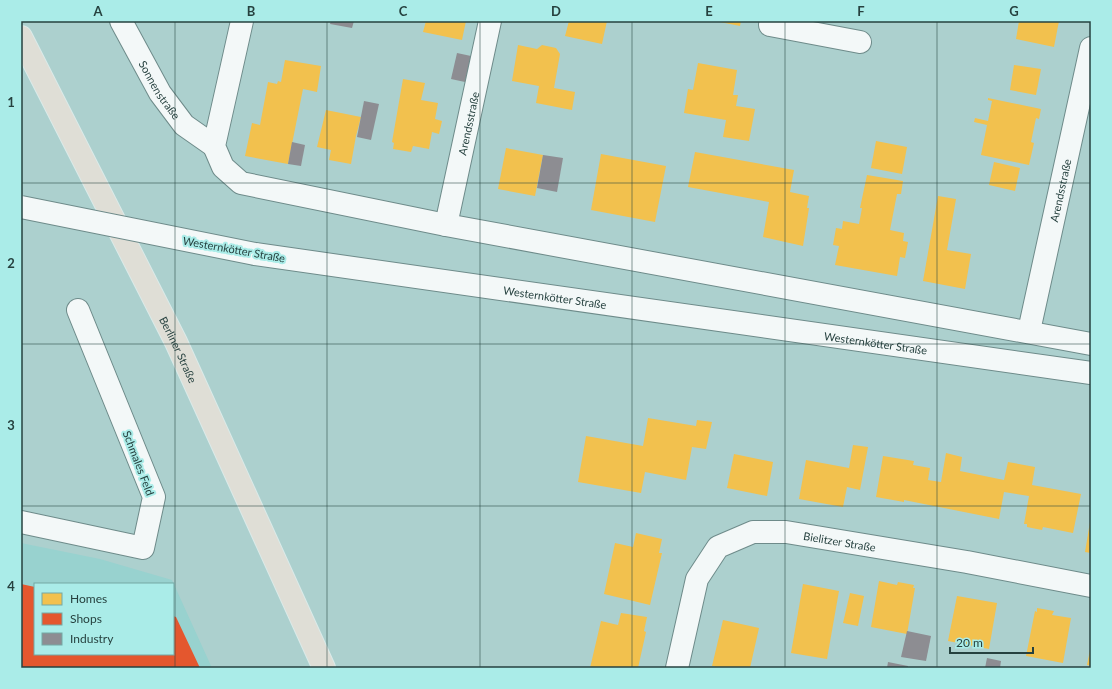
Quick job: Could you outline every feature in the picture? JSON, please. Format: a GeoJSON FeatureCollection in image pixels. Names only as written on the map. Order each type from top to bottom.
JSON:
{"type":"FeatureCollection","features":[{"type":"Feature","properties":{"kind":"main road","name":"Berliner Straße"},"geometry":{"type":"LineString","coordinates":[[21,36],[176,342],[324,668]]}},
{"type":"Feature","properties":{"kind":"street","name":"Sonnenstraße"},"geometry":{"type":"LineString","coordinates":[[122,21],[160,93],[184,125],[214,146]]}},
{"type":"Feature","properties":{"kind":"street"},"geometry":{"type":"LineString","coordinates":[[242,21],[214,146],[223,168],[241,183],[446,225],[1029,331],[1091,344]]}},
{"type":"Feature","properties":{"kind":"street","name":"Arendsstraße"},"geometry":{"type":"LineString","coordinates":[[446,225],[490,21]]}},
{"type":"Feature","properties":{"kind":"street"},"geometry":{"type":"LineString","coordinates":[[771,21],[770,25],[860,42]]}},
{"type":"Feature","properties":{"kind":"street","name":"Arendsstraße"},"geometry":{"type":"LineString","coordinates":[[1029,331],[1091,48]]}},
{"type":"Feature","properties":{"kind":"street","name":"Westernkötter Straße"},"geometry":{"type":"LineString","coordinates":[[21,207],[255,254],[1091,372]]}},
{"type":"Feature","properties":{"kind":"street","name":"Schmales Feld"},"geometry":{"type":"LineString","coordinates":[[21,522],[143,548],[154,497],[78,310]]}},
{"type":"Feature","properties":{"kind":"street","name":"Bielitzer Straße"},"geometry":{"type":"LineString","coordinates":[[677,668],[697,579],[718,546],[753,532],[786,532],[967,562],[1091,586]]}},
{"type":"Feature","properties":{"kind":"shaded area"},"geometry":{"type":"Polygon","coordinates":[[[21,543],[100,559],[172,580],[173,583],[34,583],[34,655],[174,655],[174,584],[212,668],[21,668],[21,543]]]}},
{"type":"Feature","properties":{"kind":"building: Homes"},"geometry":{"type":"Polygon","coordinates":[[[426,21],[466,21],[462,40],[423,32],[426,21]]]}},
{"type":"Feature","properties":{"kind":"building: Homes"},"geometry":{"type":"Polygon","coordinates":[[[569,21],[607,21],[602,44],[565,36],[569,21]]]}},
{"type":"Feature","properties":{"kind":"building: Homes"},"geometry":{"type":"Polygon","coordinates":[[[715,21],[741,21],[740,26],[715,21]]]}},
{"type":"Feature","properties":{"kind":"building: Homes"},"geometry":{"type":"Polygon","coordinates":[[[1019,21],[1059,21],[1054,47],[1016,39],[1019,21]]]}},
{"type":"Feature","properties":{"kind":"building: Homes"},"geometry":{"type":"Polygon","coordinates":[[[518,45],[537,49],[542,45],[556,48],[560,54],[554,88],[575,92],[572,110],[536,103],[539,86],[512,81],[518,45]]]}},
{"type":"Feature","properties":{"kind":"building: Homes"},"geometry":{"type":"Polygon","coordinates":[[[285,60],[321,66],[317,92],[303,89],[288,164],[245,156],[252,123],[260,125],[268,82],[277,84],[278,81],[281,82],[285,60]]]}},
{"type":"Feature","properties":{"kind":"building: Homes"},"geometry":{"type":"Polygon","coordinates":[[[698,63],[737,70],[733,95],[738,95],[736,106],[755,109],[749,141],[723,137],[726,120],[684,113],[688,89],[693,90],[698,63]]]}},
{"type":"Feature","properties":{"kind":"building: Homes"},"geometry":{"type":"Polygon","coordinates":[[[1014,65],[1041,69],[1036,95],[1010,90],[1014,65]]]}},
{"type":"Feature","properties":{"kind":"building: Homes"},"geometry":{"type":"Polygon","coordinates":[[[403,79],[425,83],[421,100],[438,103],[435,119],[442,121],[439,134],[432,132],[429,149],[413,146],[411,152],[393,149],[394,143],[392,142],[403,79]]]}},
{"type":"Feature","properties":{"kind":"building: Homes"},"geometry":{"type":"Polygon","coordinates":[[[988,98],[1041,109],[1039,119],[1036,118],[1031,142],[1034,143],[1029,165],[981,155],[987,125],[974,122],[975,118],[988,121],[992,101],[988,100],[988,98]]]}},
{"type":"Feature","properties":{"kind":"building: Homes"},"geometry":{"type":"Polygon","coordinates":[[[326,110],[361,117],[351,164],[329,160],[331,150],[317,147],[326,110]]]}},
{"type":"Feature","properties":{"kind":"building: Homes"},"geometry":{"type":"Polygon","coordinates":[[[876,141],[907,147],[902,174],[871,168],[876,141]]]}},
{"type":"Feature","properties":{"kind":"building: Homes"},"geometry":{"type":"Polygon","coordinates":[[[506,148],[543,155],[535,196],[498,189],[506,148]]]}},
{"type":"Feature","properties":{"kind":"building: Homes"},"geometry":{"type":"Polygon","coordinates":[[[695,152],[794,170],[790,192],[809,196],[807,208],[809,208],[803,246],[763,237],[769,202],[688,187],[695,152]]]}},
{"type":"Feature","properties":{"kind":"building: Homes"},"geometry":{"type":"Polygon","coordinates":[[[601,154],[666,166],[655,222],[591,210],[601,154]]]}},
{"type":"Feature","properties":{"kind":"building: Homes"},"geometry":{"type":"Polygon","coordinates":[[[994,162],[1020,168],[1015,191],[989,185],[994,162]]]}},
{"type":"Feature","properties":{"kind":"building: Homes"},"geometry":{"type":"Polygon","coordinates":[[[867,175],[903,181],[901,194],[897,194],[890,230],[904,233],[903,241],[908,242],[905,258],[900,257],[897,276],[835,265],[839,246],[833,245],[836,228],[842,229],[843,221],[859,224],[862,208],[860,208],[867,175]]]}},
{"type":"Feature","properties":{"kind":"building: Homes"},"geometry":{"type":"Polygon","coordinates":[[[938,196],[956,199],[947,250],[971,254],[965,289],[923,281],[938,196]]]}},
{"type":"Feature","properties":{"kind":"building: Homes"},"geometry":{"type":"Polygon","coordinates":[[[648,418],[696,426],[697,420],[712,422],[706,449],[692,447],[686,480],[645,472],[641,493],[578,482],[586,436],[643,446],[648,418]]]}},
{"type":"Feature","properties":{"kind":"building: Homes"},"geometry":{"type":"Polygon","coordinates":[[[853,445],[868,447],[860,490],[847,487],[843,507],[799,499],[806,460],[849,468],[853,445]]]}},
{"type":"Feature","properties":{"kind":"building: Homes"},"geometry":{"type":"Polygon","coordinates":[[[946,453],[962,457],[960,471],[1004,480],[1008,462],[1035,467],[1032,485],[1081,494],[1073,533],[1043,527],[1042,530],[1027,527],[1027,524],[1024,524],[1029,496],[1004,492],[999,519],[904,500],[904,502],[876,497],[883,456],[914,461],[913,465],[930,468],[928,480],[941,482],[946,453]]]}},
{"type":"Feature","properties":{"kind":"building: Homes"},"geometry":{"type":"Polygon","coordinates":[[[734,454],[773,462],[767,496],[727,488],[734,454]]]}},
{"type":"Feature","properties":{"kind":"building: Homes"},"geometry":{"type":"Polygon","coordinates":[[[1091,522],[1091,553],[1085,552],[1091,522]]]}},
{"type":"Feature","properties":{"kind":"building: Homes"},"geometry":{"type":"Polygon","coordinates":[[[636,533],[662,539],[659,553],[662,553],[650,605],[604,594],[615,543],[633,547],[636,533]]]}},
{"type":"Feature","properties":{"kind":"building: Homes"},"geometry":{"type":"Polygon","coordinates":[[[879,581],[897,585],[898,582],[914,585],[913,588],[915,588],[907,634],[871,627],[879,581]]]}},
{"type":"Feature","properties":{"kind":"building: Homes"},"geometry":{"type":"Polygon","coordinates":[[[803,584],[839,591],[827,659],[791,653],[803,584]]]}},
{"type":"Feature","properties":{"kind":"building: Homes"},"geometry":{"type":"Polygon","coordinates":[[[850,593],[864,596],[858,626],[843,623],[850,593]]]}},
{"type":"Feature","properties":{"kind":"building: Homes"},"geometry":{"type":"Polygon","coordinates":[[[957,596],[997,603],[989,649],[948,641],[957,596]]]}},
{"type":"Feature","properties":{"kind":"building: Homes"},"geometry":{"type":"Polygon","coordinates":[[[1037,608],[1054,611],[1052,615],[1071,618],[1063,663],[1026,656],[1035,611],[1037,612],[1037,608]]]}},
{"type":"Feature","properties":{"kind":"building: Homes"},"geometry":{"type":"Polygon","coordinates":[[[621,613],[647,617],[644,631],[646,632],[638,668],[590,668],[601,621],[618,625],[621,613]]]}},
{"type":"Feature","properties":{"kind":"building: Homes"},"geometry":{"type":"Polygon","coordinates":[[[723,620],[759,628],[750,668],[714,668],[715,666],[712,666],[723,620]]]}},
{"type":"Feature","properties":{"kind":"building: Homes"},"geometry":{"type":"Polygon","coordinates":[[[1091,650],[1091,666],[1087,665],[1091,650]]]}},
{"type":"Feature","properties":{"kind":"building: Shops"},"geometry":{"type":"Polygon","coordinates":[[[21,584],[34,587],[34,655],[174,655],[174,616],[176,617],[200,668],[21,668],[21,584]]]}},
{"type":"Feature","properties":{"kind":"building: Industry"},"geometry":{"type":"Polygon","coordinates":[[[331,21],[354,21],[352,28],[330,24],[331,21]]]}},
{"type":"Feature","properties":{"kind":"building: Industry"},"geometry":{"type":"Polygon","coordinates":[[[457,53],[471,56],[465,82],[451,79],[457,53]]]}},
{"type":"Feature","properties":{"kind":"building: Industry"},"geometry":{"type":"Polygon","coordinates":[[[364,101],[379,104],[371,140],[357,137],[364,101]]]}},
{"type":"Feature","properties":{"kind":"building: Industry"},"geometry":{"type":"Polygon","coordinates":[[[292,142],[305,145],[301,166],[288,164],[292,142]]]}},
{"type":"Feature","properties":{"kind":"building: Industry"},"geometry":{"type":"Polygon","coordinates":[[[543,155],[563,158],[557,192],[537,188],[543,155]]]}},
{"type":"Feature","properties":{"kind":"building: Industry"},"geometry":{"type":"Polygon","coordinates":[[[907,631],[931,636],[926,661],[901,657],[907,631]]]}},
{"type":"Feature","properties":{"kind":"building: Industry"},"geometry":{"type":"Polygon","coordinates":[[[987,658],[1001,661],[1000,668],[985,668],[987,658]]]}},
{"type":"Feature","properties":{"kind":"building: Industry"},"geometry":{"type":"Polygon","coordinates":[[[888,662],[908,666],[908,668],[887,668],[888,662]]]}}]}
